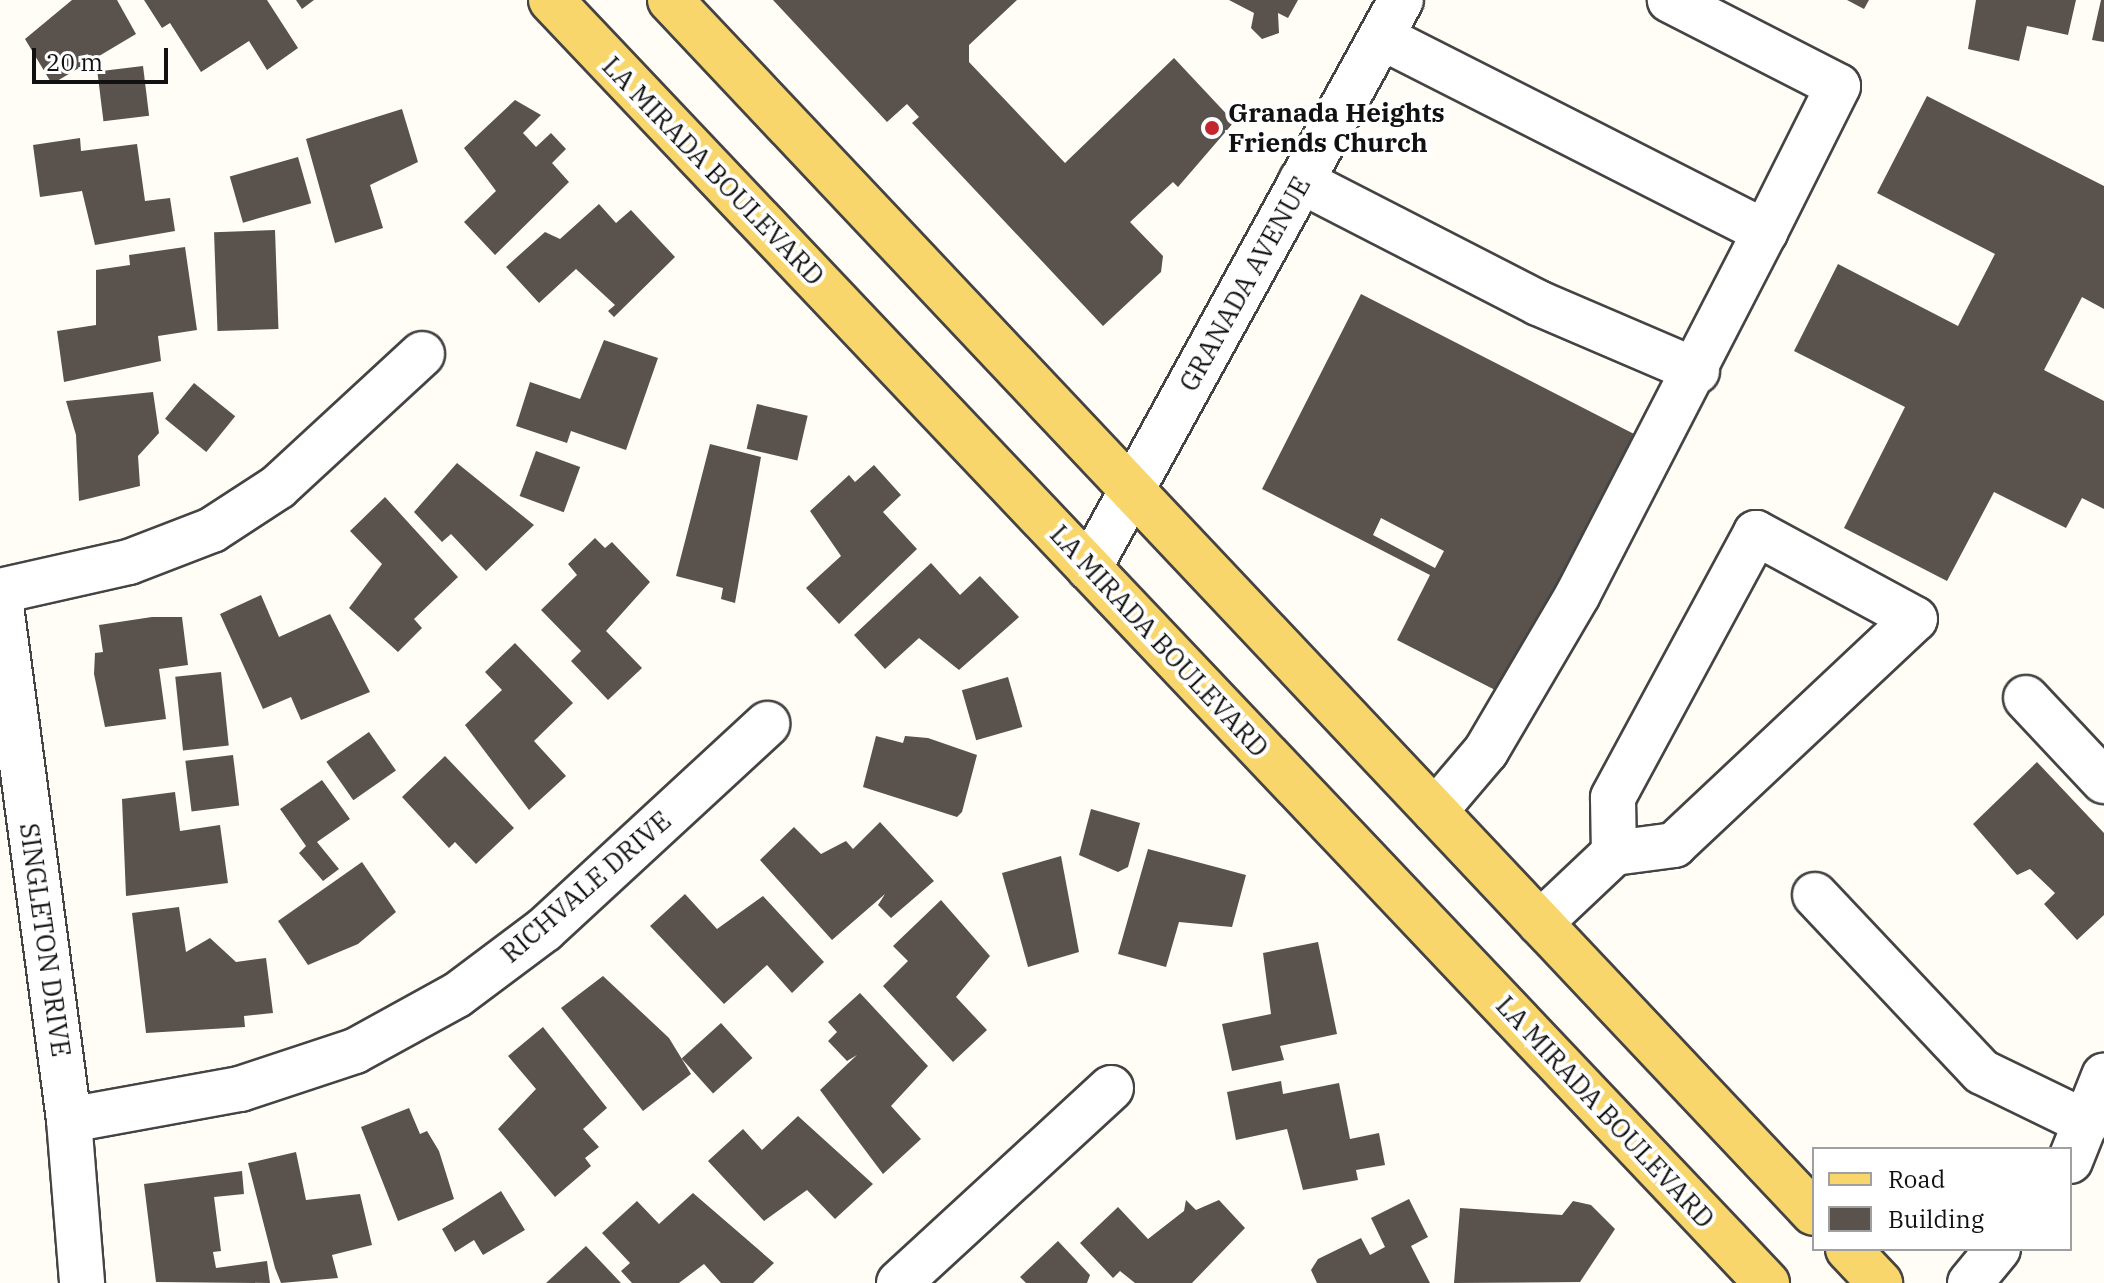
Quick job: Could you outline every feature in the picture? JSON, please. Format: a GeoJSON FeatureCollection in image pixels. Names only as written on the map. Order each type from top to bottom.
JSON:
{"type":"FeatureCollection","features":[{"type":"Feature","properties":{"kind":"main road","name":"LA MIRADA BOULEVARD"},"geometry":{"type":"LineString","coordinates":[[551,0],[1767,1283]]}},
{"type":"Feature","properties":{"kind":"main road"},"geometry":{"type":"LineString","coordinates":[[670,0],[1812,1211]]}},
{"type":"Feature","properties":{"kind":"main road"},"geometry":{"type":"LineString","coordinates":[[1850,1251],[1880,1283]]}},
{"type":"Feature","properties":{"kind":"street","name":"GRANADA AVENUE"},"geometry":{"type":"LineString","coordinates":[[1089,568],[1401,0]]}},
{"type":"Feature","properties":{"kind":"street"},"geometry":{"type":"LineString","coordinates":[[1435,811],[1486,751],[1527,685],[1697,371],[1838,86],[1670,0]]}},
{"type":"Feature","properties":{"kind":"street"},"geometry":{"type":"LineString","coordinates":[[1381,37],[1765,232]]}},
{"type":"Feature","properties":{"kind":"street"},"geometry":{"type":"LineString","coordinates":[[1301,181],[1538,303],[1697,371]]}},
{"type":"Feature","properties":{"kind":"street"},"geometry":{"type":"LineString","coordinates":[[0,591],[129,562],[212,530],[278,487],[422,354]]}},
{"type":"Feature","properties":{"kind":"street"},"geometry":{"type":"LineString","coordinates":[[1540,923],[1614,853],[1674,845],[1915,619],[1756,533],[1613,798],[1614,853]]}},
{"type":"Feature","properties":{"kind":"street","name":"SINGLETON DRIVE"},"geometry":{"type":"LineString","coordinates":[[0,598],[69,1120],[82,1283]]}},
{"type":"Feature","properties":{"kind":"street"},"geometry":{"type":"LineString","coordinates":[[2026,698],[2104,781]]}},
{"type":"Feature","properties":{"kind":"street","name":"RICHVALE DRIVE"},"geometry":{"type":"LineString","coordinates":[[69,1120],[240,1089],[355,1051],[457,995],[544,930],[767,724]]}},
{"type":"Feature","properties":{"kind":"street"},"geometry":{"type":"LineString","coordinates":[[1815,895],[1982,1072],[2078,1142],[2104,1076]]}},
{"type":"Feature","properties":{"kind":"street"},"geometry":{"type":"LineString","coordinates":[[899,1283],[1111,1088]]}},
{"type":"Feature","properties":{"kind":"street"},"geometry":{"type":"LineString","coordinates":[[1970,1283],[1996,1251]]}},
{"type":"Feature","properties":{"kind":"building"},"geometry":{"type":"Polygon","coordinates":[[[72,0],[117,0],[136,34],[52,84],[25,39],[72,0]]]}},
{"type":"Feature","properties":{"kind":"building"},"geometry":{"type":"Polygon","coordinates":[[[144,0],[267,0],[298,48],[267,70],[249,41],[201,72],[170,23],[162,28],[144,0]]]}},
{"type":"Feature","properties":{"kind":"building"},"geometry":{"type":"Polygon","coordinates":[[[296,0],[314,0],[302,9],[296,0]]]}},
{"type":"Feature","properties":{"kind":"building"},"geometry":{"type":"Polygon","coordinates":[[[773,0],[1017,0],[969,45],[969,62],[1065,163],[1174,58],[1234,122],[1178,187],[1173,182],[1130,222],[1163,256],[1161,272],[1103,326],[912,123],[919,117],[907,104],[887,122],[773,0]]]}},
{"type":"Feature","properties":{"kind":"building"},"geometry":{"type":"Polygon","coordinates":[[[1229,0],[1298,0],[1288,18],[1278,13],[1279,33],[1262,39],[1251,28],[1254,13],[1229,0]]]}},
{"type":"Feature","properties":{"kind":"building"},"geometry":{"type":"Polygon","coordinates":[[[1847,0],[1869,0],[1864,9],[1847,0]]]}},
{"type":"Feature","properties":{"kind":"building"},"geometry":{"type":"Polygon","coordinates":[[[1976,0],[2076,0],[2068,35],[2027,26],[2019,61],[1968,49],[1976,0]]]}},
{"type":"Feature","properties":{"kind":"building"},"geometry":{"type":"Polygon","coordinates":[[[2101,0],[2104,0],[2104,42],[2092,40],[2101,0]]]}},
{"type":"Feature","properties":{"kind":"building"},"geometry":{"type":"Polygon","coordinates":[[[143,66],[149,116],[103,121],[97,72],[143,66]]]}},
{"type":"Feature","properties":{"kind":"building"},"geometry":{"type":"Polygon","coordinates":[[[1927,96],[2104,186],[2104,309],[2082,297],[2044,370],[2104,401],[2104,509],[2082,498],[2066,528],[1994,492],[1947,581],[1844,528],[1905,407],[1794,351],[1838,264],[1958,326],[1995,254],[1877,193],[1927,96]]]}},
{"type":"Feature","properties":{"kind":"building"},"geometry":{"type":"Polygon","coordinates":[[[515,100],[541,115],[523,133],[536,147],[551,133],[566,149],[552,163],[569,182],[495,255],[464,222],[496,191],[464,148],[515,100]]]}},
{"type":"Feature","properties":{"kind":"building"},"geometry":{"type":"Polygon","coordinates":[[[402,109],[418,162],[370,185],[383,228],[335,243],[306,139],[402,109]]]}},
{"type":"Feature","properties":{"kind":"building"},"geometry":{"type":"Polygon","coordinates":[[[80,138],[81,151],[137,144],[145,201],[170,198],[175,231],[95,245],[82,191],[40,197],[33,145],[80,138]]]}},
{"type":"Feature","properties":{"kind":"building"},"geometry":{"type":"Polygon","coordinates":[[[298,157],[311,203],[243,223],[230,177],[298,157]]]}},
{"type":"Feature","properties":{"kind":"building"},"geometry":{"type":"Polygon","coordinates":[[[599,204],[616,223],[631,210],[675,257],[614,317],[608,311],[615,305],[576,269],[539,303],[506,267],[545,232],[560,239],[599,204]]]}},
{"type":"Feature","properties":{"kind":"building"},"geometry":{"type":"Polygon","coordinates":[[[275,230],[278,329],[217,331],[214,232],[275,230]]]}},
{"type":"Feature","properties":{"kind":"building"},"geometry":{"type":"Polygon","coordinates":[[[185,247],[197,330],[158,336],[161,361],[64,382],[57,331],[96,325],[96,270],[130,265],[129,255],[185,247]]]}},
{"type":"Feature","properties":{"kind":"building"},"geometry":{"type":"Polygon","coordinates":[[[1361,294],[1636,435],[1503,694],[1397,640],[1430,575],[1262,489],[1361,294]],[[1381,518],[1373,535],[1435,568],[1444,551],[1381,518]]]}},
{"type":"Feature","properties":{"kind":"building"},"geometry":{"type":"Polygon","coordinates":[[[604,340],[658,358],[626,450],[571,431],[567,443],[516,426],[530,382],[580,399],[604,340]]]}},
{"type":"Feature","properties":{"kind":"building"},"geometry":{"type":"Polygon","coordinates":[[[194,383],[235,416],[206,452],[165,419],[194,383]]]}},
{"type":"Feature","properties":{"kind":"building"},"geometry":{"type":"Polygon","coordinates":[[[153,392],[159,433],[138,456],[140,486],[79,501],[76,435],[66,401],[153,392]]]}},
{"type":"Feature","properties":{"kind":"building"},"geometry":{"type":"Polygon","coordinates":[[[757,404],[808,416],[797,461],[747,449],[757,404]]]}},
{"type":"Feature","properties":{"kind":"building"},"geometry":{"type":"Polygon","coordinates":[[[710,444],[761,457],[735,603],[721,599],[723,588],[676,576],[710,444]]]}},
{"type":"Feature","properties":{"kind":"building"},"geometry":{"type":"Polygon","coordinates":[[[536,451],[580,467],[564,512],[520,496],[536,451]]]}},
{"type":"Feature","properties":{"kind":"building"},"geometry":{"type":"Polygon","coordinates":[[[457,463],[534,525],[486,571],[451,534],[442,542],[414,512],[457,463]]]}},
{"type":"Feature","properties":{"kind":"building"},"geometry":{"type":"Polygon","coordinates":[[[874,465],[901,495],[883,512],[917,549],[839,624],[806,588],[841,556],[810,511],[849,475],[855,482],[874,465]]]}},
{"type":"Feature","properties":{"kind":"building"},"geometry":{"type":"Polygon","coordinates":[[[385,497],[458,577],[414,619],[422,628],[398,652],[349,608],[382,564],[350,531],[385,497]]]}},
{"type":"Feature","properties":{"kind":"building"},"geometry":{"type":"Polygon","coordinates":[[[595,538],[605,548],[612,542],[650,582],[606,631],[642,668],[608,700],[571,661],[581,651],[541,610],[577,575],[568,564],[595,538]]]}},
{"type":"Feature","properties":{"kind":"building"},"geometry":{"type":"Polygon","coordinates":[[[931,563],[960,595],[980,576],[1019,617],[959,670],[919,638],[885,669],[854,635],[931,563]]]}},
{"type":"Feature","properties":{"kind":"building"},"geometry":{"type":"Polygon","coordinates":[[[261,595],[279,637],[330,614],[370,692],[301,720],[291,697],[263,709],[220,614],[261,595]]]}},
{"type":"Feature","properties":{"kind":"building"},"geometry":{"type":"Polygon","coordinates":[[[152,617],[182,617],[188,665],[159,669],[166,719],[105,727],[94,674],[95,653],[103,652],[99,625],[152,617]]]}},
{"type":"Feature","properties":{"kind":"building"},"geometry":{"type":"Polygon","coordinates":[[[515,643],[573,703],[534,741],[566,776],[529,810],[465,725],[502,690],[485,672],[515,643]]]}},
{"type":"Feature","properties":{"kind":"building"},"geometry":{"type":"Polygon","coordinates":[[[221,672],[229,746],[183,750],[175,677],[221,672]]]}},
{"type":"Feature","properties":{"kind":"building"},"geometry":{"type":"Polygon","coordinates":[[[1008,677],[1022,727],[976,740],[962,690],[1008,677]]]}},
{"type":"Feature","properties":{"kind":"building"},"geometry":{"type":"Polygon","coordinates":[[[369,732],[396,771],[353,800],[326,762],[369,732]]]}},
{"type":"Feature","properties":{"kind":"building"},"geometry":{"type":"Polygon","coordinates":[[[876,736],[903,743],[905,736],[928,738],[977,755],[962,812],[957,817],[863,787],[876,736]]]}},
{"type":"Feature","properties":{"kind":"building"},"geometry":{"type":"Polygon","coordinates":[[[233,755],[239,806],[192,811],[185,761],[233,755]]]}},
{"type":"Feature","properties":{"kind":"building"},"geometry":{"type":"Polygon","coordinates":[[[445,756],[514,828],[476,864],[455,842],[449,848],[402,797],[445,756]]]}},
{"type":"Feature","properties":{"kind":"building"},"geometry":{"type":"Polygon","coordinates":[[[2037,762],[2104,833],[2104,915],[2077,940],[2044,904],[2055,893],[2030,869],[2017,875],[1973,824],[2037,762]]]}},
{"type":"Feature","properties":{"kind":"building"},"geometry":{"type":"Polygon","coordinates":[[[322,780],[350,819],[317,842],[339,869],[323,881],[299,853],[306,846],[280,809],[322,780]]]}},
{"type":"Feature","properties":{"kind":"building"},"geometry":{"type":"Polygon","coordinates":[[[175,792],[180,831],[220,825],[228,883],[126,896],[122,799],[175,792]]]}},
{"type":"Feature","properties":{"kind":"building"},"geometry":{"type":"Polygon","coordinates":[[[1091,809],[1140,823],[1128,867],[1118,872],[1079,855],[1091,809]]]}},
{"type":"Feature","properties":{"kind":"building"},"geometry":{"type":"Polygon","coordinates":[[[880,822],[934,881],[891,918],[878,905],[885,894],[832,940],[760,860],[794,827],[821,854],[846,841],[853,849],[880,822]]]}},
{"type":"Feature","properties":{"kind":"building"},"geometry":{"type":"Polygon","coordinates":[[[1148,849],[1246,875],[1232,927],[1179,922],[1166,967],[1118,954],[1148,849]]]}},
{"type":"Feature","properties":{"kind":"building"},"geometry":{"type":"Polygon","coordinates":[[[1061,856],[1079,952],[1028,967],[1002,873],[1061,856]]]}},
{"type":"Feature","properties":{"kind":"building"},"geometry":{"type":"Polygon","coordinates":[[[362,862],[396,912],[358,944],[308,965],[278,921],[362,862]]]}},
{"type":"Feature","properties":{"kind":"building"},"geometry":{"type":"Polygon","coordinates":[[[685,894],[717,929],[763,896],[824,962],[792,993],[767,965],[724,1004],[650,926],[685,894]]]}},
{"type":"Feature","properties":{"kind":"building"},"geometry":{"type":"Polygon","coordinates":[[[941,900],[990,956],[956,997],[987,1030],[953,1062],[883,986],[908,961],[893,946],[941,900]]]}},
{"type":"Feature","properties":{"kind":"building"},"geometry":{"type":"Polygon","coordinates":[[[179,907],[186,952],[210,938],[236,962],[266,958],[273,1013],[244,1016],[245,1027],[146,1033],[132,913],[179,907]]]}},
{"type":"Feature","properties":{"kind":"building"},"geometry":{"type":"Polygon","coordinates":[[[1318,942],[1337,1034],[1280,1046],[1284,1060],[1232,1071],[1222,1024],[1271,1014],[1263,953],[1318,942]]]}},
{"type":"Feature","properties":{"kind":"building"},"geometry":{"type":"Polygon","coordinates":[[[603,976],[669,1038],[691,1074],[643,1111],[561,1008],[603,976]]]}},
{"type":"Feature","properties":{"kind":"building"},"geometry":{"type":"Polygon","coordinates":[[[860,993],[928,1066],[891,1106],[921,1139],[883,1174],[820,1090],[857,1055],[847,1061],[828,1041],[837,1032],[828,1022],[860,993]]]}},
{"type":"Feature","properties":{"kind":"building"},"geometry":{"type":"Polygon","coordinates":[[[721,1023],[752,1058],[713,1093],[682,1058],[721,1023]]]}},
{"type":"Feature","properties":{"kind":"building"},"geometry":{"type":"Polygon","coordinates":[[[543,1027],[607,1108],[583,1129],[599,1147],[585,1158],[591,1166],[555,1197],[498,1129],[536,1089],[508,1056],[543,1027]]]}},
{"type":"Feature","properties":{"kind":"building"},"geometry":{"type":"Polygon","coordinates":[[[1281,1081],[1283,1094],[1339,1083],[1350,1139],[1379,1133],[1385,1165],[1356,1170],[1358,1180],[1303,1190],[1287,1129],[1236,1140],[1227,1092],[1281,1081]]]}},
{"type":"Feature","properties":{"kind":"building"},"geometry":{"type":"Polygon","coordinates":[[[409,1108],[420,1134],[427,1131],[439,1151],[454,1199],[398,1221],[361,1127],[409,1108]]]}},
{"type":"Feature","properties":{"kind":"building"},"geometry":{"type":"Polygon","coordinates":[[[798,1116],[873,1184],[835,1219],[807,1190],[764,1221],[708,1161],[743,1129],[762,1150],[798,1116]]]}},
{"type":"Feature","properties":{"kind":"building"},"geometry":{"type":"Polygon","coordinates":[[[296,1152],[306,1200],[360,1194],[372,1245],[332,1255],[338,1278],[281,1283],[275,1268],[248,1163],[296,1152]]]}},
{"type":"Feature","properties":{"kind":"building"},"geometry":{"type":"Polygon","coordinates":[[[242,1171],[244,1194],[214,1197],[221,1251],[213,1252],[216,1268],[267,1261],[270,1283],[156,1282],[144,1184],[242,1171]]]}},
{"type":"Feature","properties":{"kind":"building"},"geometry":{"type":"Polygon","coordinates":[[[501,1191],[525,1230],[483,1255],[474,1240],[455,1252],[442,1229],[501,1191]]]}},
{"type":"Feature","properties":{"kind":"building"},"geometry":{"type":"Polygon","coordinates":[[[693,1193],[774,1263],[753,1283],[721,1283],[704,1264],[679,1283],[632,1283],[621,1271],[630,1263],[602,1233],[637,1201],[659,1224],[693,1193]]]}},
{"type":"Feature","properties":{"kind":"building"},"geometry":{"type":"Polygon","coordinates":[[[1409,1199],[1428,1237],[1411,1246],[1430,1283],[1317,1283],[1311,1270],[1318,1259],[1361,1238],[1370,1255],[1385,1247],[1371,1218],[1409,1199]]]}},
{"type":"Feature","properties":{"kind":"building"},"geometry":{"type":"Polygon","coordinates":[[[1186,1200],[1196,1210],[1219,1200],[1245,1228],[1192,1283],[1135,1283],[1120,1271],[1113,1278],[1080,1243],[1118,1207],[1148,1239],[1184,1211],[1186,1200]]]}},
{"type":"Feature","properties":{"kind":"building"},"geometry":{"type":"Polygon","coordinates":[[[1573,1201],[1591,1205],[1615,1229],[1580,1282],[1454,1283],[1460,1208],[1562,1215],[1573,1201]]]}},
{"type":"Feature","properties":{"kind":"building"},"geometry":{"type":"Polygon","coordinates":[[[1058,1241],[1090,1275],[1087,1283],[1026,1283],[1020,1277],[1058,1241]]]}},
{"type":"Feature","properties":{"kind":"building"},"geometry":{"type":"Polygon","coordinates":[[[586,1246],[621,1283],[546,1283],[586,1246]]]}},
{"type":"Feature","properties":{"kind":"place","name":"Granada Heights Friends Church"},"geometry":{"type":"Point","coordinates":[1212,128]}}]}
